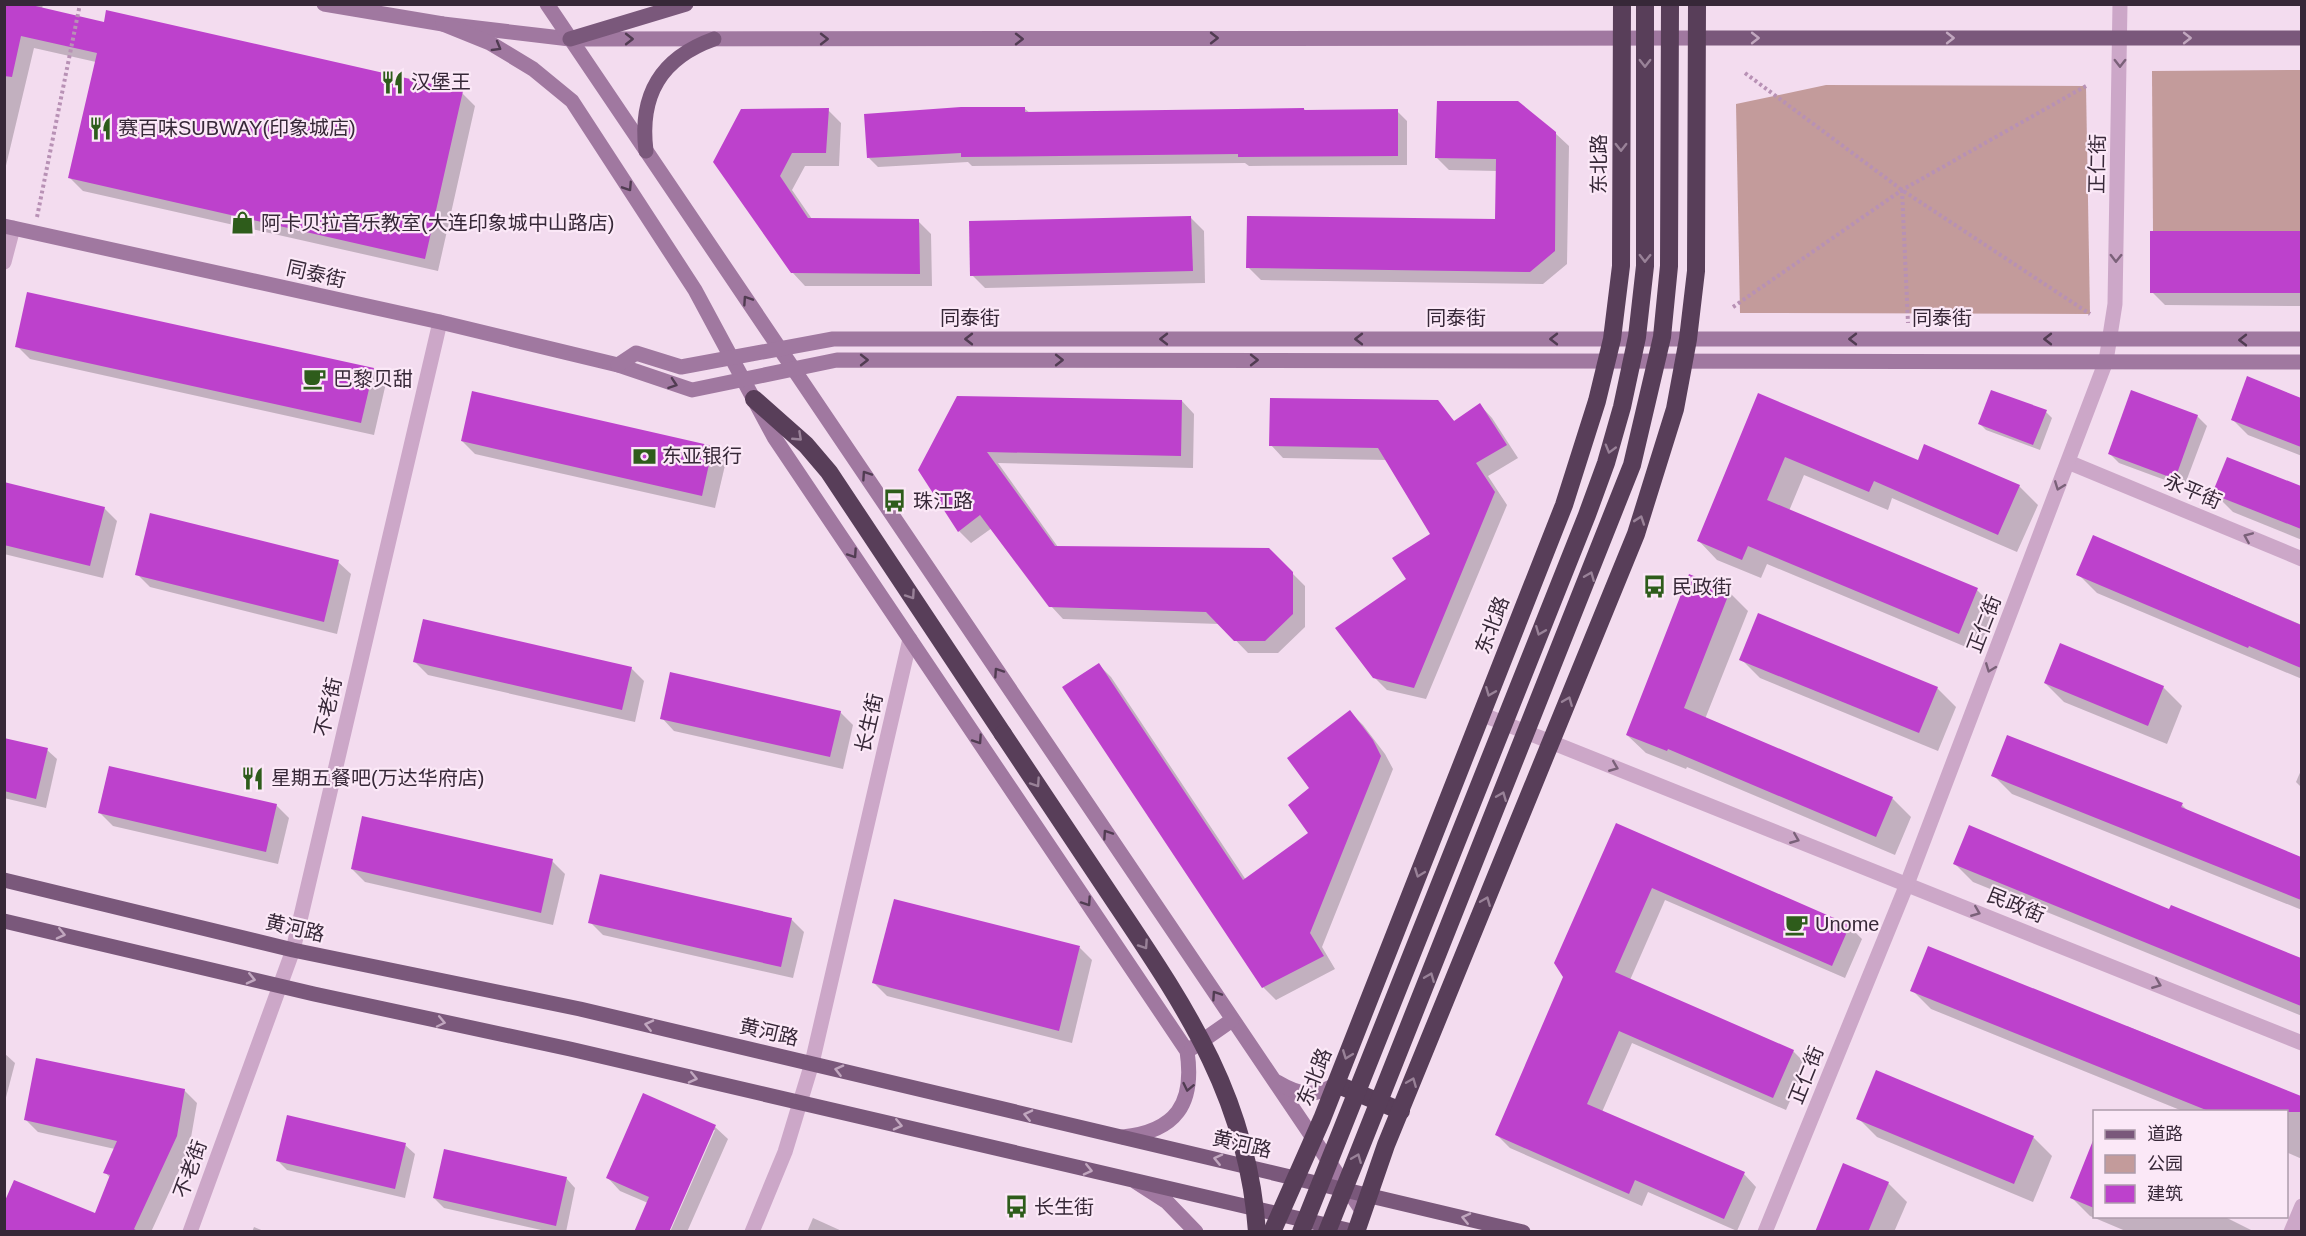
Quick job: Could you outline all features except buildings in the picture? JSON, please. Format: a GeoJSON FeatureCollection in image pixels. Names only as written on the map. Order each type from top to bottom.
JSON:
{"type":"FeatureCollection","features":[{"type":"Feature","properties":{"kind":"highway","name":"东北路"},"geometry":{"type":"LineString","coordinates":[[1272,1232],[1336,1084],[1564,505],[1582,452],[1612,339],[1621,266],[1622,4]]}},
{"type":"Feature","properties":{"kind":"highway"},"geometry":{"type":"LineString","coordinates":[[1301,1232],[1587,515],[1606,463],[1622,407],[1637,337],[1645,266],[1645,4]]}},
{"type":"Feature","properties":{"kind":"highway"},"geometry":{"type":"LineString","coordinates":[[1327,1232],[1632,465],[1662,337],[1669,266],[1670,4]]}},
{"type":"Feature","properties":{"kind":"highway"},"geometry":{"type":"LineString","coordinates":[[1356,1231],[1401,1111],[1636,534],[1675,408],[1688,339],[1696,271],[1697,4]]}},
{"type":"Feature","properties":{"kind":"highway"},"geometry":{"type":"LineString","coordinates":[[754,399],[807,445],[830,472],[1179,997],[1208,1049],[1228,1097],[1244,1146],[1254,1192],[1257,1232]]}},
{"type":"Feature","properties":{"kind":"highway"},"geometry":{"type":"LineString","coordinates":[[1336,1084],[1401,1111]]}},
{"type":"Feature","properties":{"kind":"main road"},"geometry":{"type":"LineString","coordinates":[[324,4],[443,24],[570,39],[2301,38]]}},
{"type":"Feature","properties":{"kind":"main road"},"geometry":{"type":"LineString","coordinates":[[547,4],[1363,1212]]}},
{"type":"Feature","properties":{"kind":"main road"},"geometry":{"type":"LineString","coordinates":[[570,39],[686,4]]}},
{"type":"Feature","properties":{"kind":"main road"},"geometry":{"type":"LineString","coordinates":[[443,24],[490,43],[533,69],[572,101],[695,290],[774,437],[1187,1052],[1191,1076],[1186,1097],[1176,1115],[1164,1126],[1147,1134],[1124,1137]]}},
{"type":"Feature","properties":{"kind":"main road"},"geometry":{"type":"LineString","coordinates":[[646,151],[643,125],[657,82],[672,62],[689,48],[714,39]]}},
{"type":"Feature","properties":{"kind":"main road","name":"同泰街"},"geometry":{"type":"LineString","coordinates":[[8,227],[440,322],[618,365],[692,390],[837,360],[2301,362]]}},
{"type":"Feature","properties":{"kind":"main road","name":"同泰街"},"geometry":{"type":"LineString","coordinates":[[618,365],[636,353],[681,367],[833,339],[2301,339]]}},
{"type":"Feature","properties":{"kind":"main road","name":"黄河路"},"geometry":{"type":"LineString","coordinates":[[4,880],[293,950],[580,1009],[1523,1232]]}},
{"type":"Feature","properties":{"kind":"main road"},"geometry":{"type":"LineString","coordinates":[[4,921],[1356,1231]]}},
{"type":"Feature","properties":{"kind":"main road"},"geometry":{"type":"LineString","coordinates":[[1187,1052],[1232,1020]]}},
{"type":"Feature","properties":{"kind":"main road"},"geometry":{"type":"LineString","coordinates":[[1272,1079],[1292,1090],[1309,1095],[1323,1093],[1336,1084]]}},
{"type":"Feature","properties":{"kind":"main road"},"geometry":{"type":"LineString","coordinates":[[1133,1180],[1167,1202],[1196,1232]]}},
{"type":"Feature","properties":{"kind":"street","name":"正仁街"},"geometry":{"type":"LineString","coordinates":[[1764,1232],[1907,884],[2106,361],[2115,304],[2120,4]]}},
{"type":"Feature","properties":{"kind":"street"},"geometry":{"type":"LineString","coordinates":[[4,262],[8,227]]}},
{"type":"Feature","properties":{"kind":"street","name":"不老街"},"geometry":{"type":"LineString","coordinates":[[190,1232],[293,950],[440,322]]}},
{"type":"Feature","properties":{"kind":"street","name":"永平街"},"geometry":{"type":"LineString","coordinates":[[2068,462],[2301,559]]}},
{"type":"Feature","properties":{"kind":"street","name":"长生街"},"geometry":{"type":"LineString","coordinates":[[752,1232],[785,1152],[812,1063],[910,639]]}},
{"type":"Feature","properties":{"kind":"street","name":"民政街"},"geometry":{"type":"LineString","coordinates":[[1481,714],[2301,1043]]}},
{"type":"Feature","properties":{"kind":"street"},"geometry":{"type":"LineString","coordinates":[[2291,1232],[2301,1206]]}},
{"type":"Feature","properties":{"kind":"path"},"geometry":{"type":"LineString","coordinates":[[34,232],[80,4]]}},
{"type":"Feature","properties":{"kind":"path"},"geometry":{"type":"LineString","coordinates":[[1745,72],[1902,190],[2090,314]]}},
{"type":"Feature","properties":{"kind":"path"},"geometry":{"type":"LineString","coordinates":[[1733,307],[1902,190],[2086,86]]}},
{"type":"Feature","properties":{"kind":"path"},"geometry":{"type":"LineString","coordinates":[[1902,190],[1908,329]]}},
{"type":"Feature","properties":{"kind":"green space"},"geometry":{"type":"Polygon","coordinates":[[[2301,70],[2301,234],[2153,234],[2152,71],[2301,70]]]}},
{"type":"Feature","properties":{"kind":"green space"},"geometry":{"type":"Polygon","coordinates":[[[1826,85],[2086,86],[2090,314],[1740,313],[1736,104],[1826,85]]]}},
{"type":"Feature","properties":{"kind":"place","name":"汉堡王"},"geometry":{"type":"Point","coordinates":[393,82]}},
{"type":"Feature","properties":{"kind":"place","name":"赛百味SUBWAY(印象城店)"},"geometry":{"type":"Point","coordinates":[100,128]}},
{"type":"Feature","properties":{"kind":"place","name":"阿卡贝拉音乐教室(大连印象城中山路店)"},"geometry":{"type":"Point","coordinates":[243,223]}},
{"type":"Feature","properties":{"kind":"place","name":"巴黎贝甜"},"geometry":{"type":"Point","coordinates":[315,379]}},
{"type":"Feature","properties":{"kind":"place","name":"东亚银行"},"geometry":{"type":"Point","coordinates":[644,456]}},
{"type":"Feature","properties":{"kind":"place","name":"珠江路"},"geometry":{"type":"Point","coordinates":[895,501]}},
{"type":"Feature","properties":{"kind":"place","name":"民政街"},"geometry":{"type":"Point","coordinates":[1654,587]}},
{"type":"Feature","properties":{"kind":"place","name":"星期五餐吧(万达华府店)"},"geometry":{"type":"Point","coordinates":[253,778]}},
{"type":"Feature","properties":{"kind":"place","name":"Unome"},"geometry":{"type":"Point","coordinates":[1797,924]}},
{"type":"Feature","properties":{"kind":"place","name":"长生街"},"geometry":{"type":"Point","coordinates":[1016,1207]}}]}
